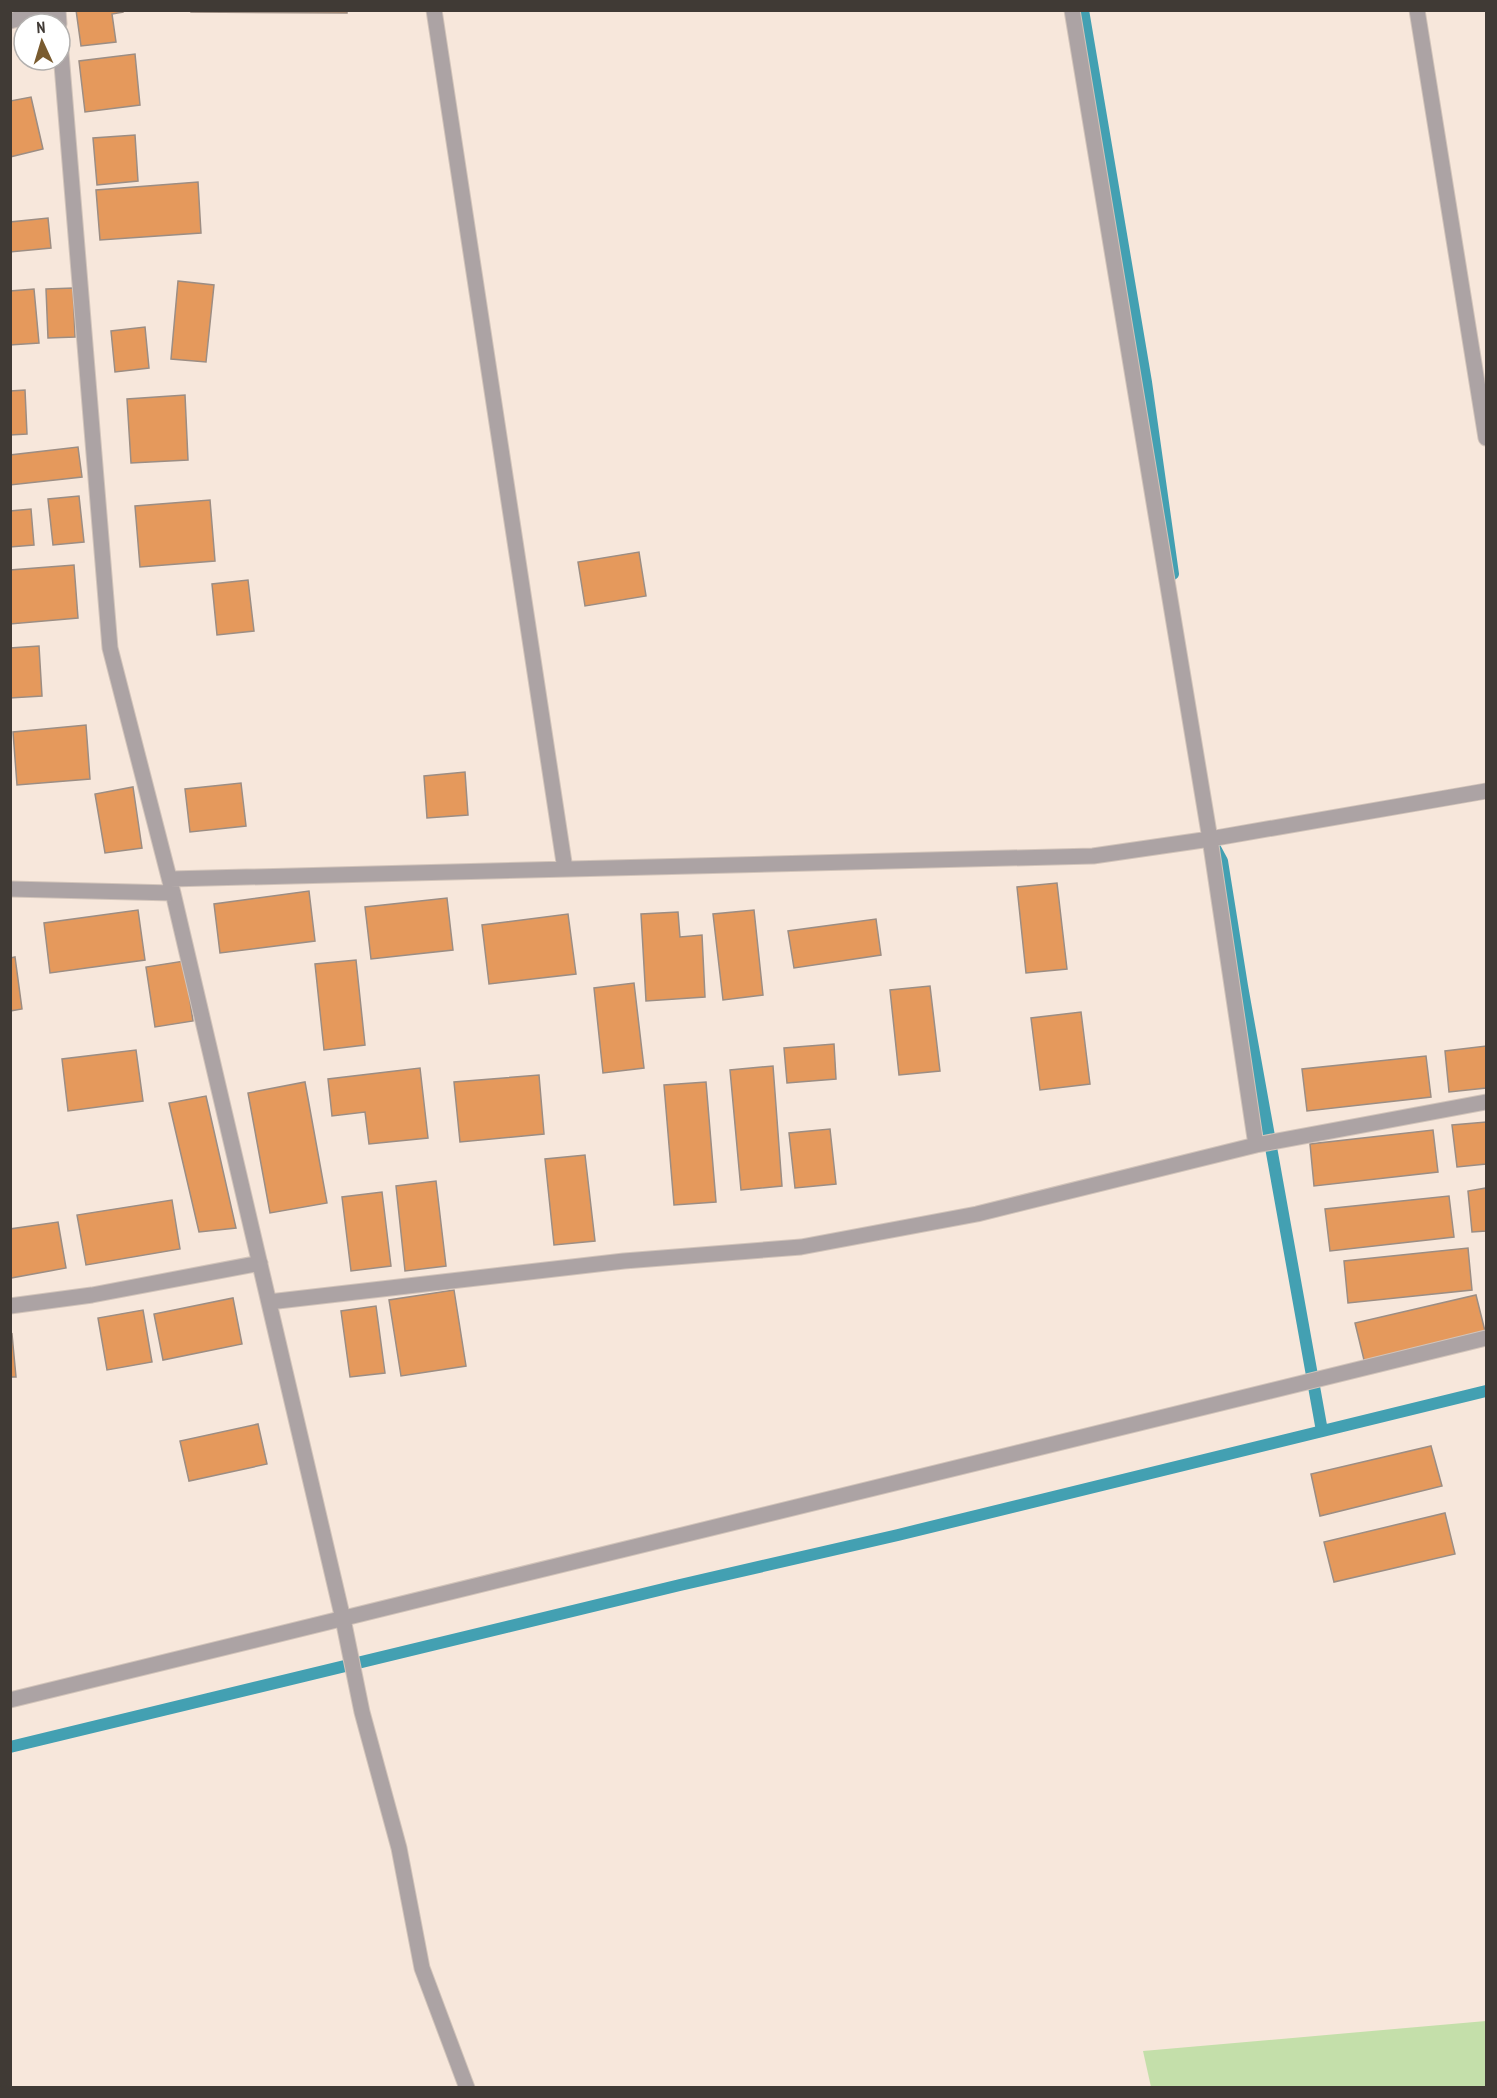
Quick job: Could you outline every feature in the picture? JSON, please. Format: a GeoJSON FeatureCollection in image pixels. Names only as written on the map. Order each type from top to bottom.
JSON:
{"type":"FeatureCollection","features":[{"type":"Feature","properties":{"kind":"street"},"geometry":{"type":"LineString","coordinates":[[10,21],[51,10]]}},
{"type":"Feature","properties":{"kind":"street"},"geometry":{"type":"LineString","coordinates":[[434,10],[565,869]]}},
{"type":"Feature","properties":{"kind":"street"},"geometry":{"type":"LineString","coordinates":[[1072,10],[1210,839],[1256,1145]]}},
{"type":"Feature","properties":{"kind":"street"},"geometry":{"type":"LineString","coordinates":[[1417,10],[1486,438]]}},
{"type":"Feature","properties":{"kind":"street"},"geometry":{"type":"LineString","coordinates":[[63,72],[110,648],[172,886],[361,1702],[399,1848],[422,1968],[467,2088]]}},
{"type":"Feature","properties":{"kind":"street"},"geometry":{"type":"LineString","coordinates":[[10,889],[172,886],[565,869],[1093,856],[1210,839],[1486,791]]}},
{"type":"Feature","properties":{"kind":"street"},"geometry":{"type":"LineString","coordinates":[[269,1302],[624,1261],[801,1247],[977,1214],[1256,1145],[1486,1102]]}},
{"type":"Feature","properties":{"kind":"street"},"geometry":{"type":"LineString","coordinates":[[10,1306],[92,1295],[260,1263]]}},
{"type":"Feature","properties":{"kind":"street"},"geometry":{"type":"LineString","coordinates":[[10,1700],[1486,1338]]}},
{"type":"Feature","properties":{"kind":"green space"},"geometry":{"type":"Polygon","coordinates":[[[1486,2021],[1486,2087],[1151,2087],[1143,2051],[1486,2021]]]}},
{"type":"Feature","properties":{"kind":"building"},"geometry":{"type":"Polygon","coordinates":[[[76,10],[123,10],[123,12],[112,14],[116,42],[81,46],[76,10]]]}},
{"type":"Feature","properties":{"kind":"building"},"geometry":{"type":"Polygon","coordinates":[[[191,10],[347,10],[347,13],[191,12],[191,10]]]}},
{"type":"Feature","properties":{"kind":"building"},"geometry":{"type":"Polygon","coordinates":[[[135,54],[140,105],[85,112],[79,61],[135,54]]]}},
{"type":"Feature","properties":{"kind":"building"},"geometry":{"type":"Polygon","coordinates":[[[31,97],[43,149],[10,157],[10,101],[31,97]]]}},
{"type":"Feature","properties":{"kind":"building"},"geometry":{"type":"Polygon","coordinates":[[[135,135],[138,181],[97,185],[93,138],[135,135]]]}},
{"type":"Feature","properties":{"kind":"building"},"geometry":{"type":"Polygon","coordinates":[[[198,182],[201,233],[100,240],[96,190],[198,182]]]}},
{"type":"Feature","properties":{"kind":"building"},"geometry":{"type":"Polygon","coordinates":[[[48,218],[51,248],[10,252],[10,222],[48,218]]]}},
{"type":"Feature","properties":{"kind":"building"},"geometry":{"type":"Polygon","coordinates":[[[178,281],[214,285],[206,362],[171,359],[178,281]]]}},
{"type":"Feature","properties":{"kind":"building"},"geometry":{"type":"Polygon","coordinates":[[[73,288],[75,337],[48,338],[46,289],[73,288]]]}},
{"type":"Feature","properties":{"kind":"building"},"geometry":{"type":"Polygon","coordinates":[[[34,289],[39,343],[10,345],[10,291],[34,289]]]}},
{"type":"Feature","properties":{"kind":"building"},"geometry":{"type":"Polygon","coordinates":[[[145,327],[149,368],[115,372],[111,331],[145,327]]]}},
{"type":"Feature","properties":{"kind":"building"},"geometry":{"type":"Polygon","coordinates":[[[25,390],[27,434],[10,435],[10,391],[25,390]]]}},
{"type":"Feature","properties":{"kind":"building"},"geometry":{"type":"Polygon","coordinates":[[[185,395],[188,460],[131,463],[127,399],[185,395]]]}},
{"type":"Feature","properties":{"kind":"building"},"geometry":{"type":"Polygon","coordinates":[[[78,447],[82,477],[10,485],[10,455],[78,447]]]}},
{"type":"Feature","properties":{"kind":"building"},"geometry":{"type":"Polygon","coordinates":[[[79,496],[84,542],[53,545],[48,499],[79,496]]]}},
{"type":"Feature","properties":{"kind":"building"},"geometry":{"type":"Polygon","coordinates":[[[210,500],[215,561],[140,567],[135,506],[210,500]]]}},
{"type":"Feature","properties":{"kind":"building"},"geometry":{"type":"Polygon","coordinates":[[[31,509],[34,545],[10,547],[10,511],[31,509]]]}},
{"type":"Feature","properties":{"kind":"building"},"geometry":{"type":"Polygon","coordinates":[[[639,552],[646,596],[585,606],[578,562],[639,552]]]}},
{"type":"Feature","properties":{"kind":"building"},"geometry":{"type":"Polygon","coordinates":[[[74,565],[78,618],[10,624],[10,570],[74,565]]]}},
{"type":"Feature","properties":{"kind":"building"},"geometry":{"type":"Polygon","coordinates":[[[248,580],[254,631],[217,635],[212,584],[248,580]]]}},
{"type":"Feature","properties":{"kind":"building"},"geometry":{"type":"Polygon","coordinates":[[[39,646],[42,696],[10,698],[10,648],[39,646]]]}},
{"type":"Feature","properties":{"kind":"building"},"geometry":{"type":"Polygon","coordinates":[[[86,725],[90,779],[17,785],[13,732],[86,725]]]}},
{"type":"Feature","properties":{"kind":"building"},"geometry":{"type":"Polygon","coordinates":[[[465,772],[468,815],[427,818],[424,776],[465,772]]]}},
{"type":"Feature","properties":{"kind":"building"},"geometry":{"type":"Polygon","coordinates":[[[241,783],[246,826],[190,832],[185,789],[241,783]]]}},
{"type":"Feature","properties":{"kind":"building"},"geometry":{"type":"Polygon","coordinates":[[[133,787],[142,848],[105,853],[95,794],[133,787]]]}},
{"type":"Feature","properties":{"kind":"building"},"geometry":{"type":"Polygon","coordinates":[[[1057,883],[1067,969],[1026,973],[1017,887],[1057,883]]]}},
{"type":"Feature","properties":{"kind":"building"},"geometry":{"type":"Polygon","coordinates":[[[309,891],[315,941],[220,953],[214,904],[309,891]]]}},
{"type":"Feature","properties":{"kind":"building"},"geometry":{"type":"Polygon","coordinates":[[[447,898],[453,950],[371,959],[365,907],[447,898]]]}},
{"type":"Feature","properties":{"kind":"building"},"geometry":{"type":"Polygon","coordinates":[[[138,910],[145,960],[50,973],[44,923],[138,910]]]}},
{"type":"Feature","properties":{"kind":"building"},"geometry":{"type":"Polygon","coordinates":[[[754,910],[763,995],[723,1000],[713,914],[754,910]]]}},
{"type":"Feature","properties":{"kind":"building"},"geometry":{"type":"Polygon","coordinates":[[[678,912],[680,937],[702,935],[705,997],[646,1001],[641,914],[678,912]]]}},
{"type":"Feature","properties":{"kind":"building"},"geometry":{"type":"Polygon","coordinates":[[[568,914],[576,974],[489,984],[482,925],[568,914]]]}},
{"type":"Feature","properties":{"kind":"building"},"geometry":{"type":"Polygon","coordinates":[[[876,919],[881,955],[794,968],[788,931],[876,919]]]}},
{"type":"Feature","properties":{"kind":"building"},"geometry":{"type":"Polygon","coordinates":[[[15,957],[22,1009],[10,1011],[10,958],[15,957]]]}},
{"type":"Feature","properties":{"kind":"building"},"geometry":{"type":"Polygon","coordinates":[[[356,960],[365,1045],[324,1050],[315,964],[356,960]]]}},
{"type":"Feature","properties":{"kind":"building"},"geometry":{"type":"Polygon","coordinates":[[[184,961],[193,1021],[155,1027],[146,967],[184,961]]]}},
{"type":"Feature","properties":{"kind":"building"},"geometry":{"type":"Polygon","coordinates":[[[634,983],[644,1068],[603,1073],[594,988],[634,983]]]}},
{"type":"Feature","properties":{"kind":"building"},"geometry":{"type":"Polygon","coordinates":[[[930,986],[940,1071],[899,1075],[890,990],[930,986]]]}},
{"type":"Feature","properties":{"kind":"building"},"geometry":{"type":"Polygon","coordinates":[[[1081,1012],[1090,1084],[1040,1090],[1031,1018],[1081,1012]]]}},
{"type":"Feature","properties":{"kind":"building"},"geometry":{"type":"Polygon","coordinates":[[[834,1044],[836,1079],[787,1083],[784,1048],[834,1044]]]}},
{"type":"Feature","properties":{"kind":"building"},"geometry":{"type":"Polygon","coordinates":[[[1486,1046],[1486,1088],[1449,1092],[1445,1051],[1486,1046]]]}},
{"type":"Feature","properties":{"kind":"building"},"geometry":{"type":"Polygon","coordinates":[[[136,1050],[143,1101],[68,1111],[62,1059],[136,1050]]]}},
{"type":"Feature","properties":{"kind":"building"},"geometry":{"type":"Polygon","coordinates":[[[1426,1056],[1431,1097],[1307,1111],[1302,1069],[1426,1056]]]}},
{"type":"Feature","properties":{"kind":"building"},"geometry":{"type":"Polygon","coordinates":[[[773,1066],[782,1186],[741,1190],[730,1070],[773,1066]]]}},
{"type":"Feature","properties":{"kind":"building"},"geometry":{"type":"Polygon","coordinates":[[[420,1068],[428,1138],[369,1144],[365,1112],[332,1116],[328,1079],[420,1068]]]}},
{"type":"Feature","properties":{"kind":"building"},"geometry":{"type":"Polygon","coordinates":[[[539,1075],[544,1134],[460,1142],[454,1082],[539,1075]]]}},
{"type":"Feature","properties":{"kind":"building"},"geometry":{"type":"Polygon","coordinates":[[[305,1082],[327,1203],[270,1213],[248,1093],[305,1082]]]}},
{"type":"Feature","properties":{"kind":"building"},"geometry":{"type":"Polygon","coordinates":[[[706,1082],[716,1202],[674,1205],[664,1085],[706,1082]]]}},
{"type":"Feature","properties":{"kind":"building"},"geometry":{"type":"Polygon","coordinates":[[[206,1096],[236,1228],[199,1232],[169,1103],[206,1096]]]}},
{"type":"Feature","properties":{"kind":"building"},"geometry":{"type":"Polygon","coordinates":[[[1486,1122],[1486,1164],[1457,1167],[1452,1125],[1486,1122]]]}},
{"type":"Feature","properties":{"kind":"building"},"geometry":{"type":"Polygon","coordinates":[[[830,1129],[836,1184],[795,1188],[789,1133],[830,1129]]]}},
{"type":"Feature","properties":{"kind":"building"},"geometry":{"type":"Polygon","coordinates":[[[1433,1130],[1438,1172],[1314,1186],[1310,1144],[1433,1130]]]}},
{"type":"Feature","properties":{"kind":"building"},"geometry":{"type":"Polygon","coordinates":[[[585,1155],[595,1241],[554,1245],[545,1159],[585,1155]]]}},
{"type":"Feature","properties":{"kind":"building"},"geometry":{"type":"Polygon","coordinates":[[[436,1181],[446,1266],[405,1271],[396,1186],[436,1181]]]}},
{"type":"Feature","properties":{"kind":"building"},"geometry":{"type":"Polygon","coordinates":[[[1486,1188],[1486,1231],[1472,1232],[1468,1191],[1486,1188]]]}},
{"type":"Feature","properties":{"kind":"building"},"geometry":{"type":"Polygon","coordinates":[[[382,1192],[391,1266],[351,1271],[342,1197],[382,1192]]]}},
{"type":"Feature","properties":{"kind":"building"},"geometry":{"type":"Polygon","coordinates":[[[1449,1196],[1454,1237],[1330,1251],[1325,1209],[1449,1196]]]}},
{"type":"Feature","properties":{"kind":"building"},"geometry":{"type":"Polygon","coordinates":[[[172,1200],[180,1249],[86,1265],[77,1215],[172,1200]]]}},
{"type":"Feature","properties":{"kind":"building"},"geometry":{"type":"Polygon","coordinates":[[[58,1222],[66,1268],[11,1278],[10,1229],[58,1222]]]}},
{"type":"Feature","properties":{"kind":"building"},"geometry":{"type":"Polygon","coordinates":[[[1468,1248],[1472,1290],[1348,1303],[1344,1261],[1468,1248]]]}},
{"type":"Feature","properties":{"kind":"building"},"geometry":{"type":"Polygon","coordinates":[[[454,1290],[466,1366],[401,1376],[389,1300],[454,1290]]]}},
{"type":"Feature","properties":{"kind":"building"},"geometry":{"type":"Polygon","coordinates":[[[1476,1295],[1486,1335],[1365,1364],[1355,1323],[1476,1295]]]}},
{"type":"Feature","properties":{"kind":"building"},"geometry":{"type":"Polygon","coordinates":[[[233,1298],[242,1344],[163,1360],[154,1314],[233,1298]]]}},
{"type":"Feature","properties":{"kind":"building"},"geometry":{"type":"Polygon","coordinates":[[[376,1306],[385,1373],[350,1377],[341,1311],[376,1306]]]}},
{"type":"Feature","properties":{"kind":"building"},"geometry":{"type":"Polygon","coordinates":[[[143,1310],[152,1362],[107,1370],[98,1318],[143,1310]]]}},
{"type":"Feature","properties":{"kind":"building"},"geometry":{"type":"Polygon","coordinates":[[[12,1334],[16,1377],[10,1377],[10,1335],[12,1334]]]}},
{"type":"Feature","properties":{"kind":"building"},"geometry":{"type":"Polygon","coordinates":[[[258,1424],[267,1464],[189,1481],[180,1441],[258,1424]]]}},
{"type":"Feature","properties":{"kind":"building"},"geometry":{"type":"Polygon","coordinates":[[[1431,1446],[1442,1486],[1320,1516],[1311,1474],[1431,1446]]]}},
{"type":"Feature","properties":{"kind":"building"},"geometry":{"type":"Polygon","coordinates":[[[1445,1513],[1455,1554],[1334,1582],[1324,1542],[1445,1513]]]}},
{"type":"Feature","properties":{"kind":"waterway"},"geometry":{"type":"LineString","coordinates":[[1083,10],[1146,382],[1173,574]]}},
{"type":"Feature","properties":{"kind":"waterway"},"geometry":{"type":"LineString","coordinates":[[1214,846],[1222,861],[1242,986],[1322,1431]]}},
{"type":"Feature","properties":{"kind":"waterway"},"geometry":{"type":"LineString","coordinates":[[10,1747],[680,1585],[898,1535],[1486,1391]]}}]}
